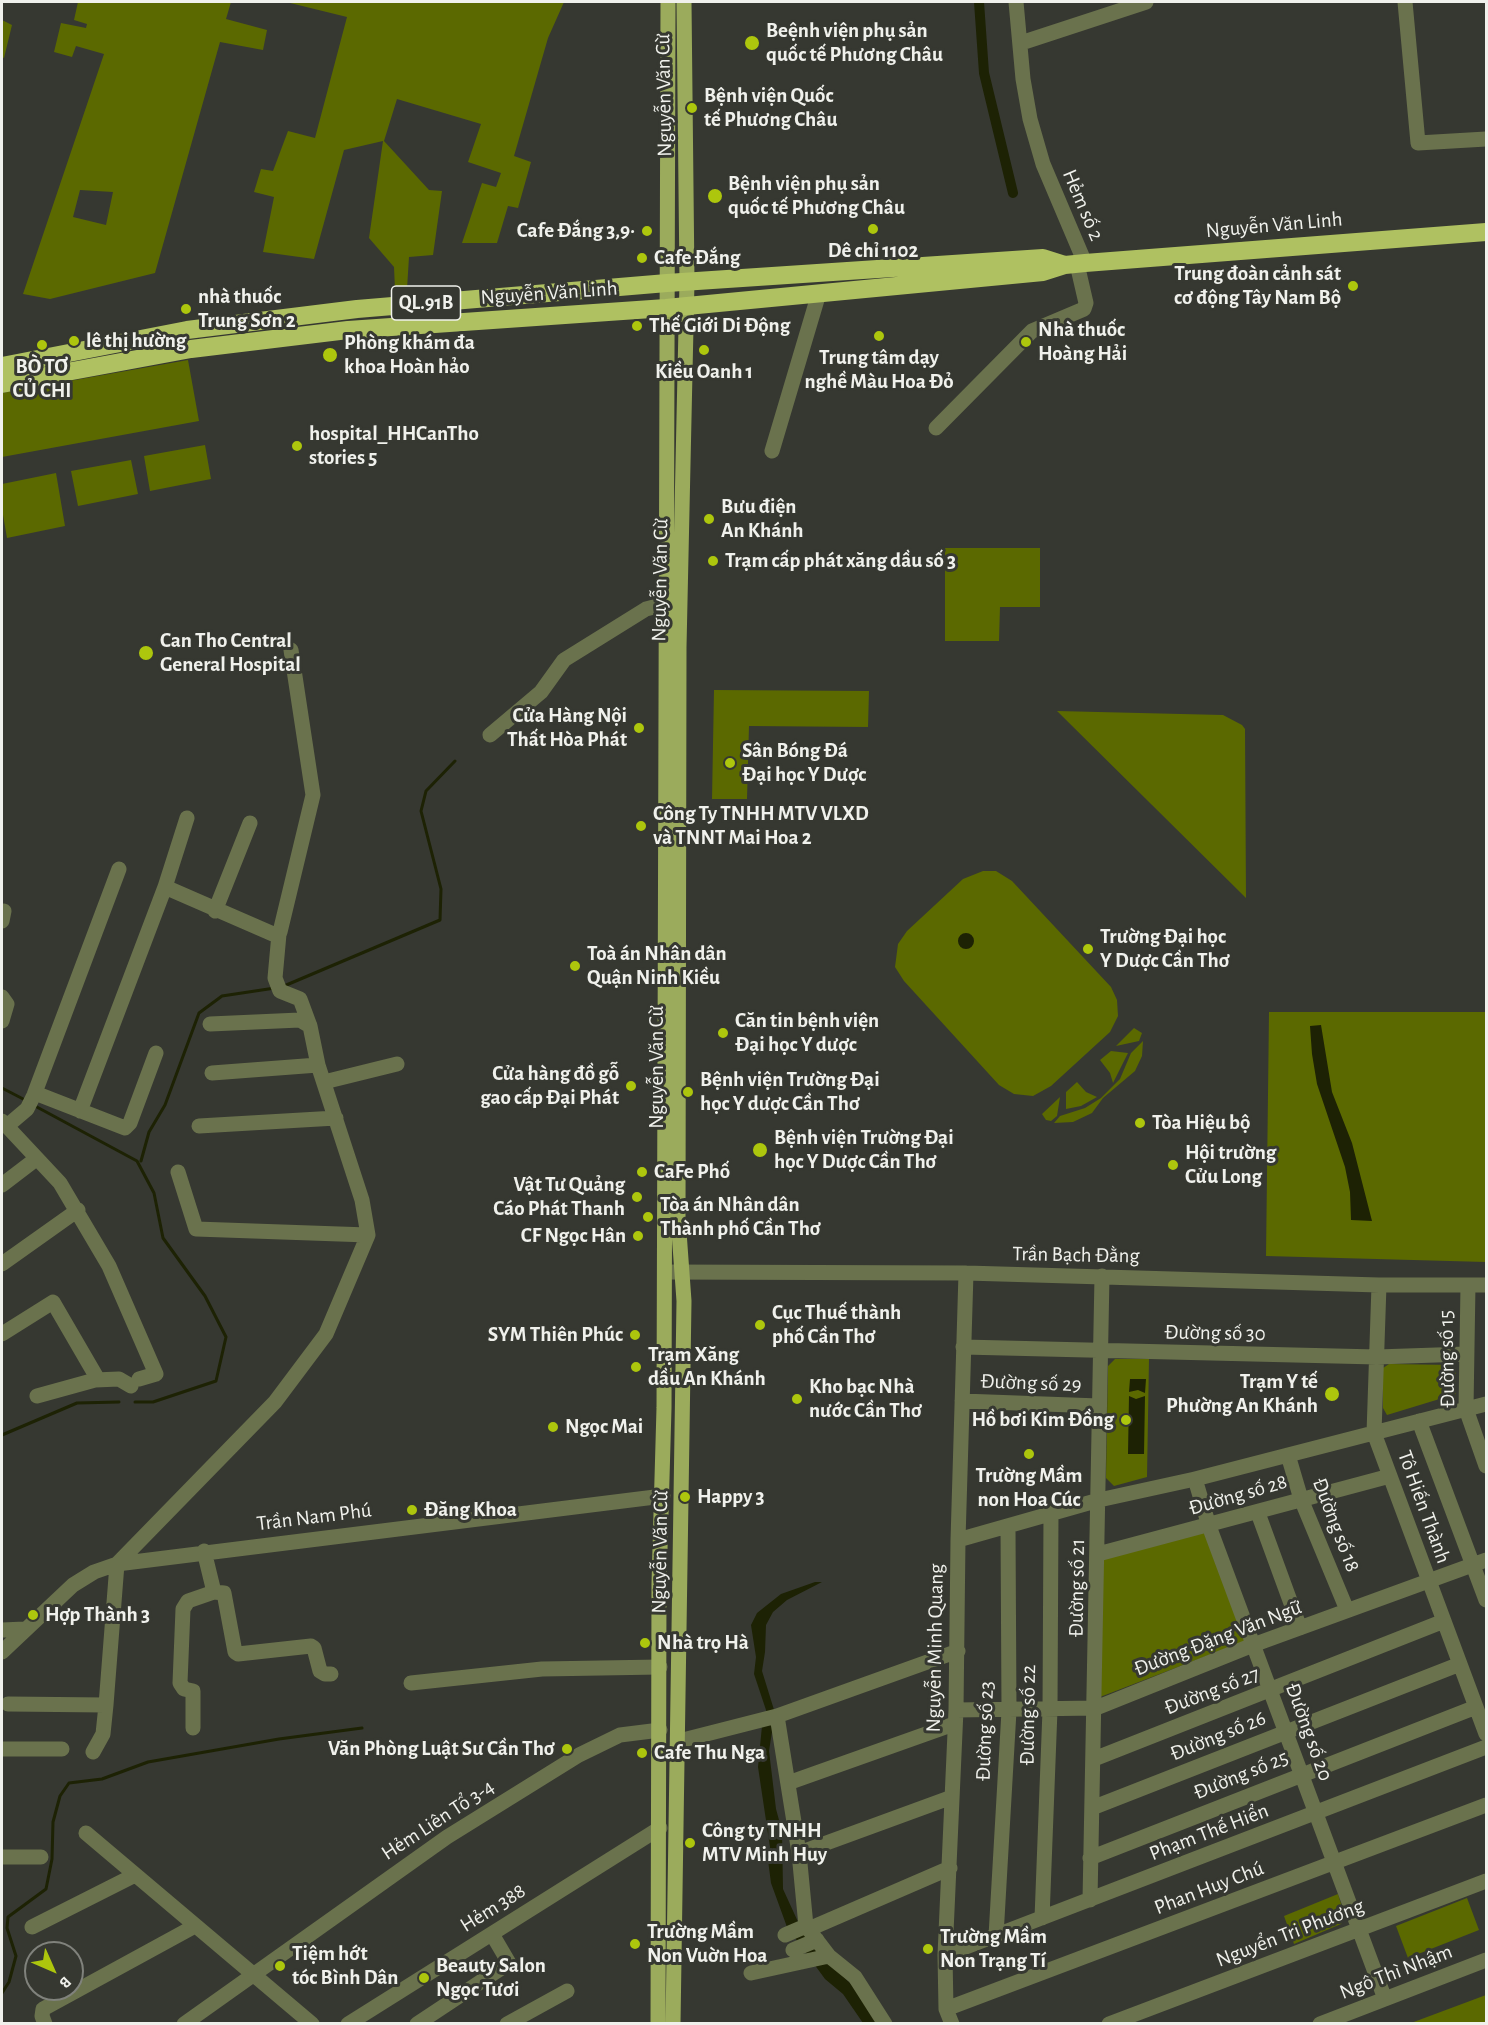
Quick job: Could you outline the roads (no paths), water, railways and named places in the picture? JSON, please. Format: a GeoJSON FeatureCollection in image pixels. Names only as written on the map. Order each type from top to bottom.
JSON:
{"type":"FeatureCollection","features":[{"type":"Feature","properties":{"kind":"highway","name":"Nguyễn Văn Linh"},"geometry":{"type":"LineString","coordinates":[[2,384],[191,350],[373,328],[666,308],[1043,272],[1076,264],[1486,232]]}},
{"type":"Feature","properties":{"kind":"highway","name":"Nguyễn Văn Linh"},"geometry":{"type":"LineString","coordinates":[[2,366],[187,330],[357,309],[687,281],[1043,258],[1076,264]]}},
{"type":"Feature","properties":{"kind":"highway"},"geometry":{"type":"LineString","coordinates":[[187,330],[191,350]]}},
{"type":"Feature","properties":{"kind":"main road","name":"Nguyễn Văn Cừ"},"geometry":{"type":"LineString","coordinates":[[658,2024],[665,1272],[668,2]]}},
{"type":"Feature","properties":{"kind":"main road","name":"Nguyễn Văn Cừ"},"geometry":{"type":"LineString","coordinates":[[673,2024],[684,1301],[678,1218],[679,695],[687,281],[684,2]]}},
{"type":"Feature","properties":{"kind":"street","name":"Hẻm số 2"},"geometry":{"type":"LineString","coordinates":[[936,428],[1032,332],[1084,309],[1086,303],[1076,264],[1043,164],[1026,99],[1016,2]]}},
{"type":"Feature","properties":{"kind":"street"},"geometry":{"type":"LineString","coordinates":[[1021,43],[1146,2]]}},
{"type":"Feature","properties":{"kind":"street"},"geometry":{"type":"LineString","coordinates":[[1404,2],[1418,143],[1486,139]]}},
{"type":"Feature","properties":{"kind":"street"},"geometry":{"type":"LineString","coordinates":[[772,451],[819,293]]}},
{"type":"Feature","properties":{"kind":"street"},"geometry":{"type":"LineString","coordinates":[[490,735],[541,692],[564,660],[646,609],[665,604]]}},
{"type":"Feature","properties":{"kind":"street"},"geometry":{"type":"LineString","coordinates":[[93,1752],[103,1734],[117,1564],[288,1385],[326,1334],[368,1235],[362,1200],[318,1065],[310,1026],[300,999],[277,984],[279,934],[313,795],[291,650]]}},
{"type":"Feature","properties":{"kind":"street"},"geometry":{"type":"LineString","coordinates":[[80,1111],[165,887],[187,818]]}},
{"type":"Feature","properties":{"kind":"street"},"geometry":{"type":"LineString","coordinates":[[215,911],[250,823]]}},
{"type":"Feature","properties":{"kind":"street"},"geometry":{"type":"LineString","coordinates":[[37,1396],[95,1380],[119,1379],[135,1383],[156,1374],[109,1266],[78,1210],[60,1183],[4,1124],[33,1098],[119,869]]}},
{"type":"Feature","properties":{"kind":"street"},"geometry":{"type":"LineString","coordinates":[[165,887],[215,911],[279,934]]}},
{"type":"Feature","properties":{"kind":"street"},"geometry":{"type":"LineString","coordinates":[[2,997],[7,1004],[2,1021]]}},
{"type":"Feature","properties":{"kind":"street"},"geometry":{"type":"LineString","coordinates":[[210,1024],[300,1020],[310,1026]]}},
{"type":"Feature","properties":{"kind":"street"},"geometry":{"type":"LineString","coordinates":[[33,1098],[80,1111],[119,1127],[128,1125],[156,1053]]}},
{"type":"Feature","properties":{"kind":"street"},"geometry":{"type":"LineString","coordinates":[[324,1082],[397,1064]]}},
{"type":"Feature","properties":{"kind":"street"},"geometry":{"type":"LineString","coordinates":[[212,1073],[318,1065]]}},
{"type":"Feature","properties":{"kind":"street"},"geometry":{"type":"LineString","coordinates":[[199,1126],[336,1118]]}},
{"type":"Feature","properties":{"kind":"street"},"geometry":{"type":"LineString","coordinates":[[2,1185],[36,1159]]}},
{"type":"Feature","properties":{"kind":"street"},"geometry":{"type":"LineString","coordinates":[[178,1172],[196,1229],[368,1235]]}},
{"type":"Feature","properties":{"kind":"street"},"geometry":{"type":"LineString","coordinates":[[2,1264],[78,1210]]}},
{"type":"Feature","properties":{"kind":"street","name":"Trần Bạch Đằng"},"geometry":{"type":"LineString","coordinates":[[665,1272],[966,1273],[1379,1285],[1486,1285]]}},
{"type":"Feature","properties":{"kind":"street","name":"Nguyễn Minh Quang"},"geometry":{"type":"LineString","coordinates":[[949,2016],[945,1955],[958,1651],[958,1540],[966,1273]]}},
{"type":"Feature","properties":{"kind":"street","name":"Đường số 21"},"geometry":{"type":"LineString","coordinates":[[1090,1900],[1096,1708],[1102,1276]]}},
{"type":"Feature","properties":{"kind":"street","name":"Tô Hiến Thành"},"geometry":{"type":"LineString","coordinates":[[1379,1285],[1374,1432],[1486,1734]]}},
{"type":"Feature","properties":{"kind":"street","name":"Đường số 15"},"geometry":{"type":"LineString","coordinates":[[1468,1285],[1466,1409],[1486,1466]]}},
{"type":"Feature","properties":{"kind":"street"},"geometry":{"type":"LineString","coordinates":[[2,1334],[53,1302],[96,1376],[95,1380]]}},
{"type":"Feature","properties":{"kind":"street","name":"Đường số 30"},"geometry":{"type":"LineString","coordinates":[[963,1347],[1377,1357],[1466,1354]]}},
{"type":"Feature","properties":{"kind":"street","name":"Đường số 29"},"geometry":{"type":"LineString","coordinates":[[962,1401],[1099,1406]]}},
{"type":"Feature","properties":{"kind":"street"},"geometry":{"type":"LineString","coordinates":[[958,1540],[1099,1500],[1195,1479],[1486,1404]]}},
{"type":"Feature","properties":{"kind":"street"},"geometry":{"type":"LineString","coordinates":[[1419,1421],[1480,1562],[1486,1600]]}},
{"type":"Feature","properties":{"kind":"street","name":"Đường số 18"},"geometry":{"type":"LineString","coordinates":[[1288,1455],[1301,1499],[1347,1610]]}},
{"type":"Feature","properties":{"kind":"street","name":"Đường số 28"},"geometry":{"type":"LineString","coordinates":[[1098,1554],[1390,1476]]}},
{"type":"Feature","properties":{"kind":"street","name":"Đường số 20"},"geometry":{"type":"LineString","coordinates":[[1195,1479],[1209,1526],[1385,1999]]}},
{"type":"Feature","properties":{"kind":"street","name":"Trần Nam Phú"},"geometry":{"type":"LineString","coordinates":[[2,1652],[73,1585],[94,1572],[117,1564],[204,1551],[663,1496]]}},
{"type":"Feature","properties":{"kind":"street","name":"Đường số 22"},"geometry":{"type":"LineString","coordinates":[[1042,1918],[1050,1710],[1051,1513]]}},
{"type":"Feature","properties":{"kind":"street"},"geometry":{"type":"LineString","coordinates":[[1258,1513],[1300,1628]]}},
{"type":"Feature","properties":{"kind":"street","name":"Đường số 23"},"geometry":{"type":"LineString","coordinates":[[996,1936],[1009,1711],[1008,1527]]}},
{"type":"Feature","properties":{"kind":"street"},"geometry":{"type":"LineString","coordinates":[[204,1551],[214,1592]]}},
{"type":"Feature","properties":{"kind":"street","name":"Đường Đặng Văn Ngữ"},"geometry":{"type":"LineString","coordinates":[[955,1717],[1009,1711],[1096,1708],[1253,1645],[1480,1562]]}},
{"type":"Feature","properties":{"kind":"street"},"geometry":{"type":"LineString","coordinates":[[193,1728],[193,1691],[184,1689],[180,1683],[184,1604],[214,1592],[224,1593],[235,1652],[238,1654],[311,1646],[314,1648],[320,1671],[331,1674]]}},
{"type":"Feature","properties":{"kind":"street","name":"Đường số 27"},"geometry":{"type":"LineString","coordinates":[[1094,1759],[1444,1622]]}},
{"type":"Feature","properties":{"kind":"street"},"geometry":{"type":"LineString","coordinates":[[2,1630],[25,1629]]}},
{"type":"Feature","properties":{"kind":"street"},"geometry":{"type":"LineString","coordinates":[[679,1741],[776,1716],[958,1651]]}},
{"type":"Feature","properties":{"kind":"street","name":"Đường số 26"},"geometry":{"type":"LineString","coordinates":[[1092,1808],[1460,1664]]}},
{"type":"Feature","properties":{"kind":"street"},"geometry":{"type":"LineString","coordinates":[[411,1683],[542,1670],[660,1667]]}},
{"type":"Feature","properties":{"kind":"street"},"geometry":{"type":"LineString","coordinates":[[8,1704],[106,1705]]}},
{"type":"Feature","properties":{"kind":"street","name":"Đường số 25"},"geometry":{"type":"LineString","coordinates":[[1090,1858],[1301,1773],[1476,1707]]}},
{"type":"Feature","properties":{"kind":"street"},"geometry":{"type":"LineString","coordinates":[[776,1716],[799,1853],[802,1939]]}},
{"type":"Feature","properties":{"kind":"street"},"geometry":{"type":"LineString","coordinates":[[788,1783],[955,1717]]}},
{"type":"Feature","properties":{"kind":"street","name":"Hẻm Liên Tổ 3-4"},"geometry":{"type":"LineString","coordinates":[[184,2024],[252,1973],[447,1837],[579,1755],[620,1736],[660,1730]]}},
{"type":"Feature","properties":{"kind":"street","name":"Phạm Thế Hiển"},"geometry":{"type":"LineString","coordinates":[[945,1955],[1486,1748]]}},
{"type":"Feature","properties":{"kind":"street"},"geometry":{"type":"LineString","coordinates":[[2,1749],[62,1749]]}},
{"type":"Feature","properties":{"kind":"street"},"geometry":{"type":"LineString","coordinates":[[799,1853],[952,1797]]}},
{"type":"Feature","properties":{"kind":"street","name":"Phan Huy Chú"},"geometry":{"type":"LineString","coordinates":[[949,2016],[1486,1804]]}},
{"type":"Feature","properties":{"kind":"street","name":"Hẻm 388"},"geometry":{"type":"LineString","coordinates":[[348,2024],[660,1828]]}},
{"type":"Feature","properties":{"kind":"street"},"geometry":{"type":"LineString","coordinates":[[86,1833],[307,2022]]}},
{"type":"Feature","properties":{"kind":"street"},"geometry":{"type":"LineString","coordinates":[[2,1857],[41,1857]]}},
{"type":"Feature","properties":{"kind":"street"},"geometry":{"type":"LineString","coordinates":[[751,1973],[802,1939],[950,1868]]}},
{"type":"Feature","properties":{"kind":"street"},"geometry":{"type":"LineString","coordinates":[[32,1927],[135,1875]]}},
{"type":"Feature","properties":{"kind":"street","name":"Nguyển Tri Phương"},"geometry":{"type":"LineString","coordinates":[[1109,2024],[1486,1881]]}},
{"type":"Feature","properties":{"kind":"street"},"geometry":{"type":"LineString","coordinates":[[45,2024],[42,2016],[43,2009],[195,1926]]}},
{"type":"Feature","properties":{"kind":"street"},"geometry":{"type":"LineString","coordinates":[[417,2024],[509,1963],[492,1934]]}},
{"type":"Feature","properties":{"kind":"street"},"geometry":{"type":"LineString","coordinates":[[802,1939],[855,1977],[885,2024]]}},
{"type":"Feature","properties":{"kind":"street","name":"Ngô Thì Nhậm"},"geometry":{"type":"LineString","coordinates":[[1320,2024],[1486,1960]]}},
{"type":"Feature","properties":{"kind":"street"},"geometry":{"type":"LineString","coordinates":[[507,2024],[567,1990]]}},
{"type":"Feature","properties":{"kind":"waterway"},"geometry":{"type":"LineString","coordinates":[[979,2],[984,73],[1013,193]]}},
{"type":"Feature","properties":{"kind":"waterway"},"geometry":{"type":"LineString","coordinates":[[284,986],[440,920],[441,889],[421,811],[426,791],[455,761]]}},
{"type":"Feature","properties":{"kind":"waterway"},"geometry":{"type":"LineString","coordinates":[[141,1161],[149,1132],[165,1105],[199,1013],[222,996],[275,988]]}},
{"type":"Feature","properties":{"kind":"waterway"},"geometry":{"type":"LineString","coordinates":[[2,1088],[27,1101]]}},
{"type":"Feature","properties":{"kind":"waterway"},"geometry":{"type":"LineString","coordinates":[[35,1106],[137,1161],[154,1193],[163,1238],[205,1296],[226,1337],[216,1381],[153,1402],[135,1402]]}},
{"type":"Feature","properties":{"kind":"waterway"},"geometry":{"type":"LineString","coordinates":[[2,1435],[77,1403],[119,1402]]}},
{"type":"Feature","properties":{"kind":"waterway"},"geometry":{"type":"LineString","coordinates":[[2,1993],[9,1982],[16,1956],[7,1928],[8,1917],[46,1889],[52,1859],[53,1822],[60,1796],[69,1783],[102,1779],[148,1762],[279,1739],[362,1728]]}},
{"type":"Feature","properties":{"kind":"place","name":"Beệnh viện phụ sản quốc tế Phương Châu"},"geometry":{"type":"Point","coordinates":[752,43]}},
{"type":"Feature","properties":{"kind":"place","name":"Bệnh viện Quốc tế Phương Châu"},"geometry":{"type":"Point","coordinates":[692,108]}},
{"type":"Feature","properties":{"kind":"place","name":"Bệnh viện phụ sản quốc tế Phương Châu"},"geometry":{"type":"Point","coordinates":[715,196]}},
{"type":"Feature","properties":{"kind":"place","name":"Dê chỉ 1102"},"geometry":{"type":"Point","coordinates":[873,229]}},
{"type":"Feature","properties":{"kind":"place","name":"Cafe Đắng 3,9·"},"geometry":{"type":"Point","coordinates":[647,231]}},
{"type":"Feature","properties":{"kind":"place","name":"Cafe Đắng"},"geometry":{"type":"Point","coordinates":[642,258]}},
{"type":"Feature","properties":{"kind":"place","name":"Trung đoàn cảnh sát cơ động Tây Nam Bộ"},"geometry":{"type":"Point","coordinates":[1353,286]}},
{"type":"Feature","properties":{"kind":"place","name":"nhà thuốc Trung Sơn 2"},"geometry":{"type":"Point","coordinates":[186,309]}},
{"type":"Feature","properties":{"kind":"place","name":"Thế Giới Di Động"},"geometry":{"type":"Point","coordinates":[637,326]}},
{"type":"Feature","properties":{"kind":"place","name":"Trung tâm dạy nghề Màu Hoa Đỏ"},"geometry":{"type":"Point","coordinates":[879,336]}},
{"type":"Feature","properties":{"kind":"place","name":"lê thị hường"},"geometry":{"type":"Point","coordinates":[74,341]}},
{"type":"Feature","properties":{"kind":"place","name":"Nhà thuốc Hoàng Hải"},"geometry":{"type":"Point","coordinates":[1026,342]}},
{"type":"Feature","properties":{"kind":"place","name":"BÒ TƠ CỦ CHI"},"geometry":{"type":"Point","coordinates":[42,345]}},
{"type":"Feature","properties":{"kind":"place","name":"Kiều Oanh 1"},"geometry":{"type":"Point","coordinates":[704,350]}},
{"type":"Feature","properties":{"kind":"place","name":"Phòng khám đa khoa Hoàn hảo"},"geometry":{"type":"Point","coordinates":[330,355]}},
{"type":"Feature","properties":{"kind":"place","name":"hospital_HHCanTho stories 5"},"geometry":{"type":"Point","coordinates":[297,446]}},
{"type":"Feature","properties":{"kind":"place","name":"Bưu điện An Khánh"},"geometry":{"type":"Point","coordinates":[709,519]}},
{"type":"Feature","properties":{"kind":"place","name":"Trạm cấp phát xăng dầu số 3"},"geometry":{"type":"Point","coordinates":[713,561]}},
{"type":"Feature","properties":{"kind":"place","name":"Can Tho Central General Hospital"},"geometry":{"type":"Point","coordinates":[146,653]}},
{"type":"Feature","properties":{"kind":"place","name":"Cửa Hàng Nội Thất Hòa Phát"},"geometry":{"type":"Point","coordinates":[639,728]}},
{"type":"Feature","properties":{"kind":"place","name":"Sân Bóng Đá Đại học Y Dược"},"geometry":{"type":"Point","coordinates":[730,763]}},
{"type":"Feature","properties":{"kind":"place","name":"Công Ty TNHH MTV VLXD và TNNT Mai Hoa 2"},"geometry":{"type":"Point","coordinates":[641,826]}},
{"type":"Feature","properties":{"kind":"place","name":"Trường Đại học Y Dược Cần Thơ"},"geometry":{"type":"Point","coordinates":[1088,949]}},
{"type":"Feature","properties":{"kind":"place","name":"Toà án Nhân dân Quận Ninh Kiều"},"geometry":{"type":"Point","coordinates":[575,966]}},
{"type":"Feature","properties":{"kind":"place","name":"Căn tin bệnh viện Đại học Y dược"},"geometry":{"type":"Point","coordinates":[723,1033]}},
{"type":"Feature","properties":{"kind":"place","name":"Cửa hàng đồ gỗ gao cấp Đại Phát"},"geometry":{"type":"Point","coordinates":[631,1086]}},
{"type":"Feature","properties":{"kind":"place","name":"Bệnh viện Trường Đại học Y dược Cần Thơ"},"geometry":{"type":"Point","coordinates":[688,1092]}},
{"type":"Feature","properties":{"kind":"place","name":"Tòa Hiệu bộ"},"geometry":{"type":"Point","coordinates":[1140,1123]}},
{"type":"Feature","properties":{"kind":"place","name":"Bệnh viện Trường Đại học Y Dược Cần Thơ"},"geometry":{"type":"Point","coordinates":[760,1150]}},
{"type":"Feature","properties":{"kind":"place","name":"Hội trường Cửu Long"},"geometry":{"type":"Point","coordinates":[1173,1165]}},
{"type":"Feature","properties":{"kind":"place","name":"CaFe Phố"},"geometry":{"type":"Point","coordinates":[642,1172]}},
{"type":"Feature","properties":{"kind":"place","name":"Vật Tư Quảng Cáo Phát Thanh"},"geometry":{"type":"Point","coordinates":[637,1197]}},
{"type":"Feature","properties":{"kind":"place","name":"Tòa án Nhân dân Thành phố Cần Thơ"},"geometry":{"type":"Point","coordinates":[648,1217]}},
{"type":"Feature","properties":{"kind":"place","name":"CF Ngọc Hân"},"geometry":{"type":"Point","coordinates":[638,1236]}},
{"type":"Feature","properties":{"kind":"place","name":"Cục Thuế thành phố Cần Thơ"},"geometry":{"type":"Point","coordinates":[760,1325]}},
{"type":"Feature","properties":{"kind":"place","name":"SYM Thiên Phúc"},"geometry":{"type":"Point","coordinates":[635,1335]}},
{"type":"Feature","properties":{"kind":"place","name":"Trạm Xăng dầu An Khánh"},"geometry":{"type":"Point","coordinates":[636,1367]}},
{"type":"Feature","properties":{"kind":"place","name":"Trạm Y tế Phường An Khánh"},"geometry":{"type":"Point","coordinates":[1332,1394]}},
{"type":"Feature","properties":{"kind":"place","name":"Kho bạc Nhà nước Cần Thơ"},"geometry":{"type":"Point","coordinates":[797,1399]}},
{"type":"Feature","properties":{"kind":"place","name":"Hồ bơi Kim Đồng"},"geometry":{"type":"Point","coordinates":[1126,1420]}},
{"type":"Feature","properties":{"kind":"place","name":"Ngọc Mai"},"geometry":{"type":"Point","coordinates":[553,1427]}},
{"type":"Feature","properties":{"kind":"place","name":"Trường Mầm non Hoa Cúc"},"geometry":{"type":"Point","coordinates":[1029,1454]}},
{"type":"Feature","properties":{"kind":"place","name":"Happy 3"},"geometry":{"type":"Point","coordinates":[685,1497]}},
{"type":"Feature","properties":{"kind":"place","name":"Đăng Khoa"},"geometry":{"type":"Point","coordinates":[412,1510]}},
{"type":"Feature","properties":{"kind":"place","name":"Hợp Thành 3"},"geometry":{"type":"Point","coordinates":[33,1615]}},
{"type":"Feature","properties":{"kind":"place","name":"Nhà trọ Hà"},"geometry":{"type":"Point","coordinates":[645,1643]}},
{"type":"Feature","properties":{"kind":"place","name":"Văn Phòng Luật Sư Cần Thơ"},"geometry":{"type":"Point","coordinates":[567,1749]}},
{"type":"Feature","properties":{"kind":"place","name":"Cafe Thu Nga"},"geometry":{"type":"Point","coordinates":[642,1753]}},
{"type":"Feature","properties":{"kind":"place","name":"Công ty TNHH MTV Minh Huy"},"geometry":{"type":"Point","coordinates":[690,1843]}},
{"type":"Feature","properties":{"kind":"place","name":"Trường Mầm Non Vuờn Hoa"},"geometry":{"type":"Point","coordinates":[635,1944]}},
{"type":"Feature","properties":{"kind":"place","name":"Trường Mầm Non Trạng Tí"},"geometry":{"type":"Point","coordinates":[928,1949]}},
{"type":"Feature","properties":{"kind":"place","name":"Tiệm hớt tóc Bình Dân"},"geometry":{"type":"Point","coordinates":[280,1966]}},
{"type":"Feature","properties":{"kind":"place","name":"Beauty Salon Ngọc Tươi"},"geometry":{"type":"Point","coordinates":[424,1978]}}]}
